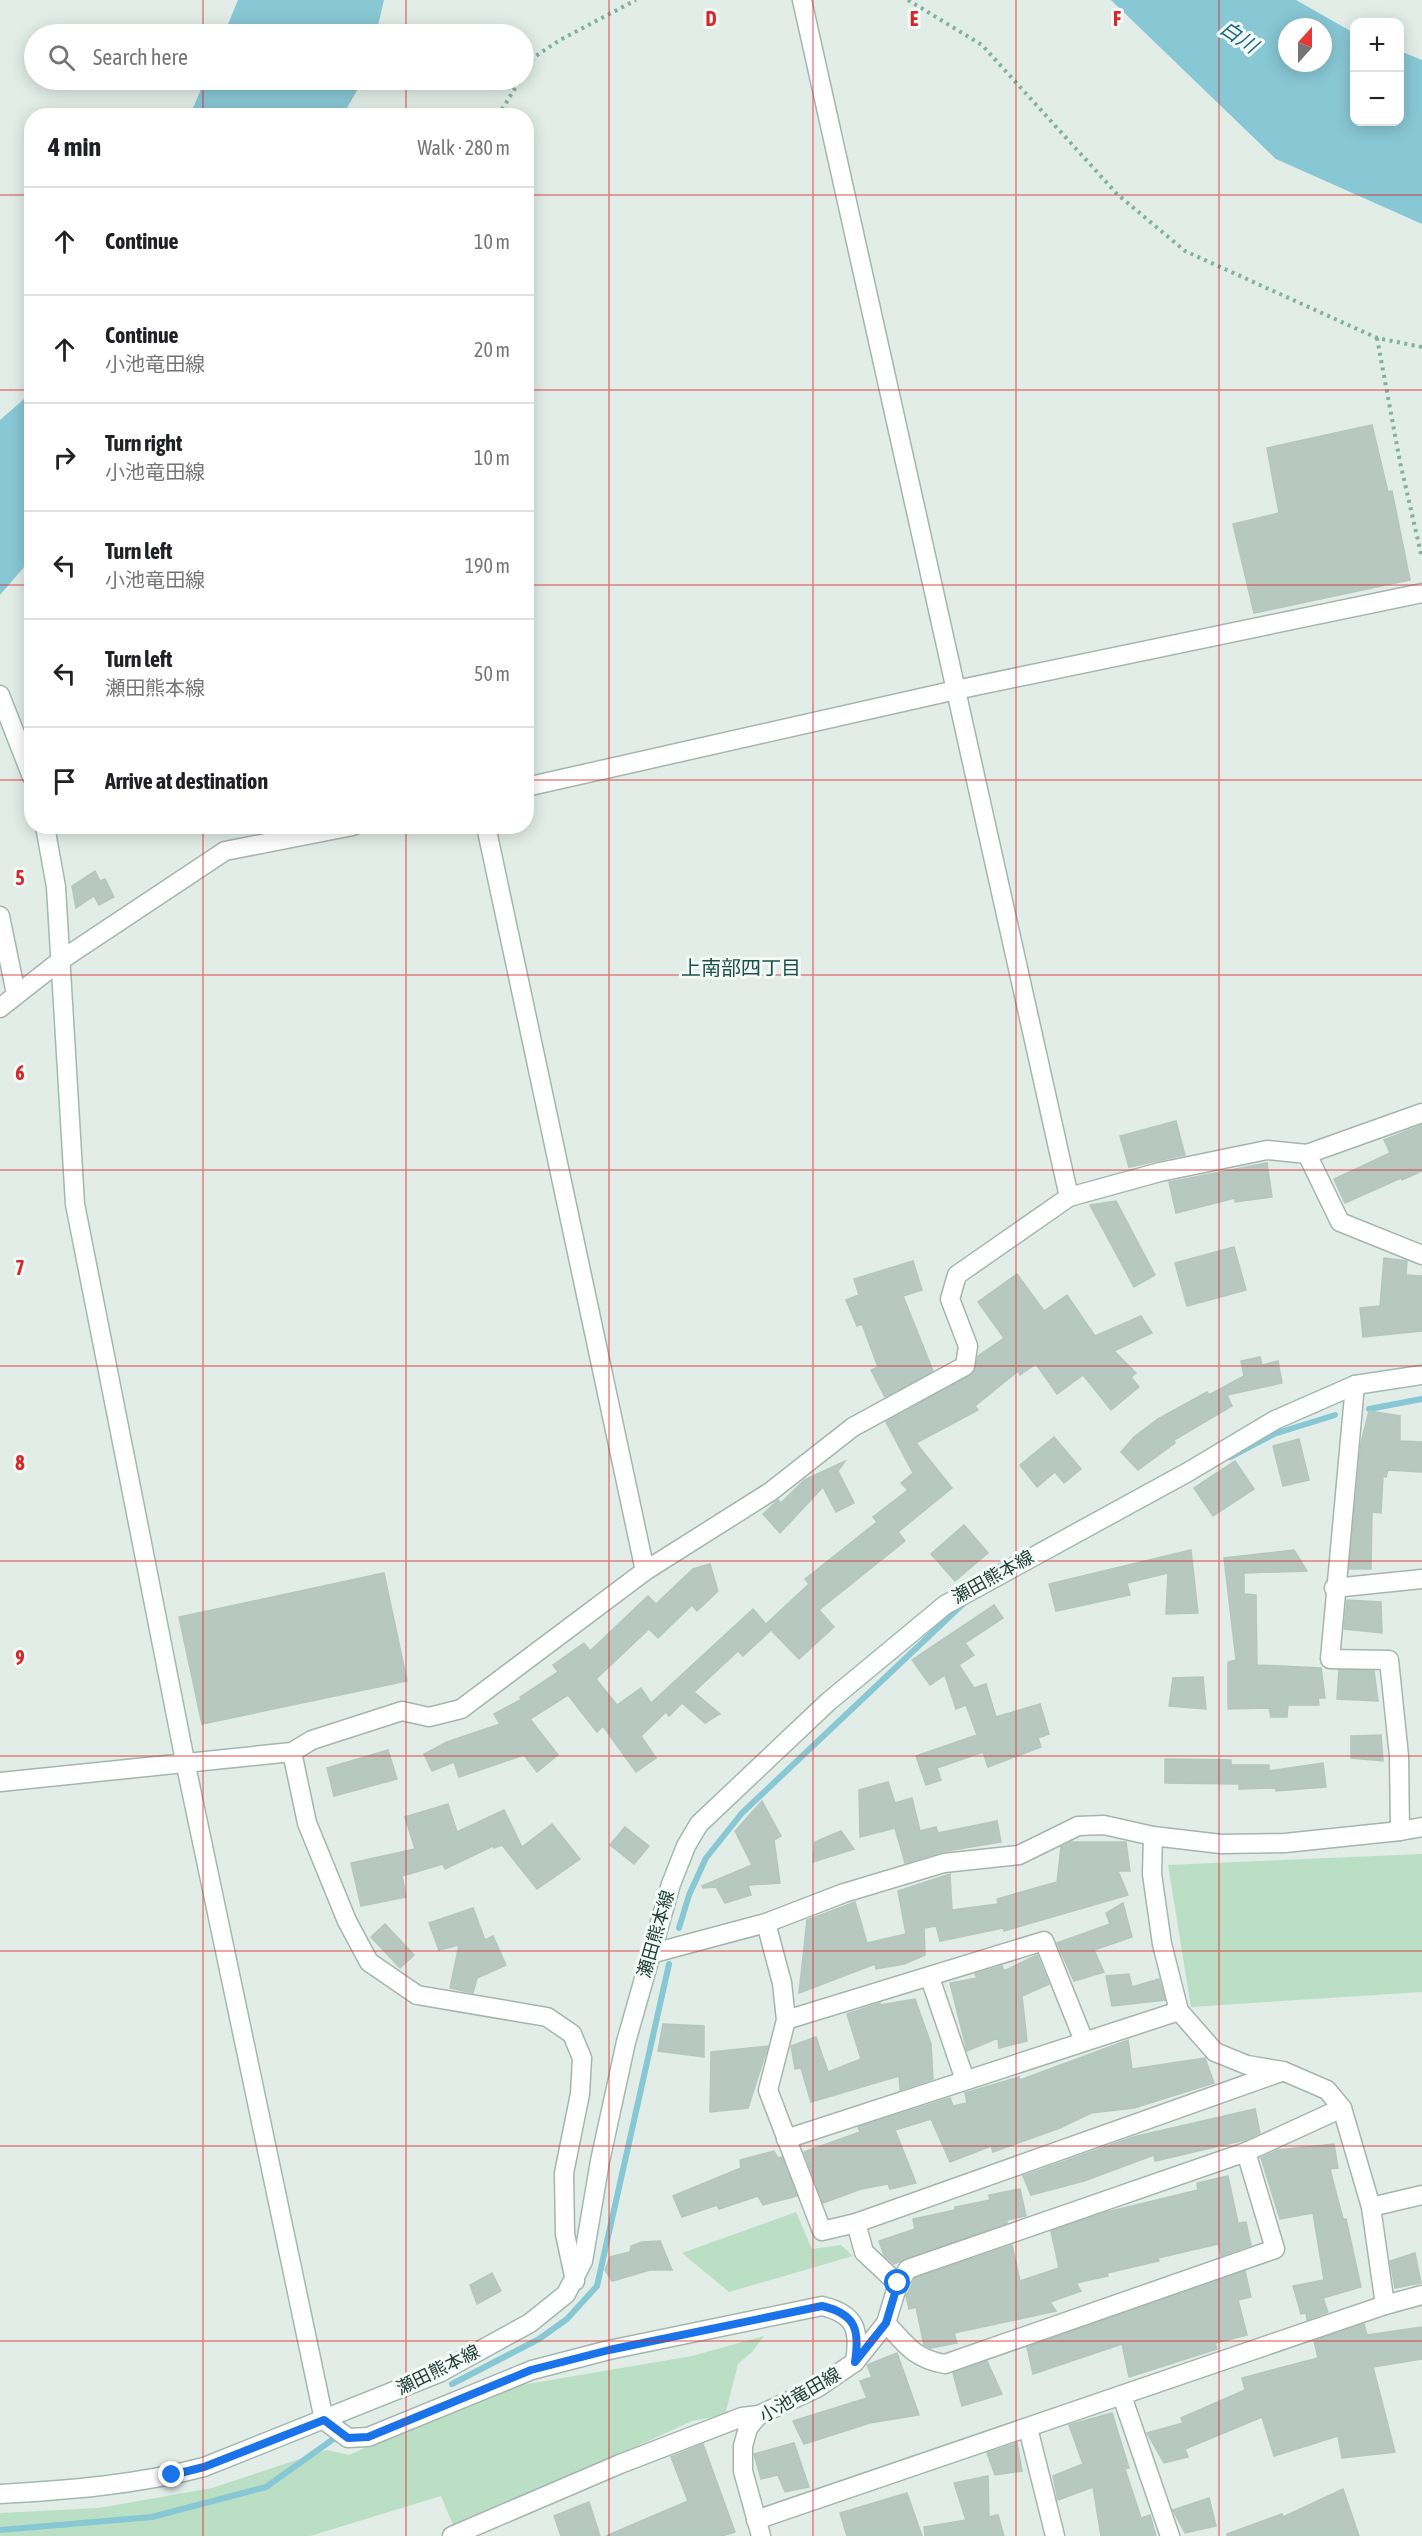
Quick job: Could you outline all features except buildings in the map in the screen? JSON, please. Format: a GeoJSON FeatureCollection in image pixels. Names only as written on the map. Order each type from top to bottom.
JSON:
{"type":"FeatureCollection","features":[{"type":"Feature","properties":{"kind":"street"},"geometry":{"type":"LineString","coordinates":[[802,0],[1069,1197]]}},
{"type":"Feature","properties":{"kind":"street"},"geometry":{"type":"LineString","coordinates":[[534,785],[956,690],[1422,593]]}},
{"type":"Feature","properties":{"kind":"street"},"geometry":{"type":"LineString","coordinates":[[0,695],[24,756]]}},
{"type":"Feature","properties":{"kind":"street"},"geometry":{"type":"LineString","coordinates":[[46,834],[56,887],[75,1204],[185,1761],[324,2420]]}},
{"type":"Feature","properties":{"kind":"street"},"geometry":{"type":"LineString","coordinates":[[0,1008],[61,960],[225,850],[310,834]]}},
{"type":"Feature","properties":{"kind":"street"},"geometry":{"type":"LineString","coordinates":[[488,834],[645,1571]]}},
{"type":"Feature","properties":{"kind":"street"},"geometry":{"type":"LineString","coordinates":[[0,916],[16,994]]}},
{"type":"Feature","properties":{"kind":"street"},"geometry":{"type":"LineString","coordinates":[[0,1782],[185,1761],[292,1752],[312,1740],[402,1711],[429,1717],[461,1709],[645,1571],[770,1492],[853,1427],[965,1366],[968,1346],[950,1299],[957,1275],[1069,1197],[1160,1172],[1268,1150],[1307,1154],[1422,1113]]}},
{"type":"Feature","properties":{"kind":"street"},"geometry":{"type":"LineString","coordinates":[[1307,1154],[1340,1222],[1422,1255]]}},
{"type":"Feature","properties":{"kind":"street","name":"瀬田熊本線"},"geometry":{"type":"LineString","coordinates":[[0,2494],[94,2489],[204,2467],[439,2373],[530,2323],[567,2294],[575,2281],[588,2239],[600,2161],[626,2042],[650,1954],[671,1884],[699,1824],[828,1702],[918,1626],[977,1585],[1188,1472],[1275,1420],[1355,1385],[1422,1375]]}},
{"type":"Feature","properties":{"kind":"street"},"geometry":{"type":"LineString","coordinates":[[1355,1385],[1334,1588],[1330,1659],[1389,1660],[1399,1756],[1400,1832]]}},
{"type":"Feature","properties":{"kind":"street"},"geometry":{"type":"LineString","coordinates":[[1334,1588],[1422,1579]]}},
{"type":"Feature","properties":{"kind":"street"},"geometry":{"type":"LineString","coordinates":[[292,1752],[307,1823],[347,1921],[369,1962],[417,1995],[547,2017],[572,2034],[582,2058],[580,2094],[564,2173],[565,2234],[575,2281]]}},
{"type":"Feature","properties":{"kind":"street"},"geometry":{"type":"LineString","coordinates":[[650,1954],[766,1923],[844,1893],[944,1863],[1019,1855],[1078,1826],[1104,1826],[1153,1836],[1221,1844],[1285,1843],[1400,1832],[1422,1827]]}},
{"type":"Feature","properties":{"kind":"street"},"geometry":{"type":"LineString","coordinates":[[1153,1836],[1152,1874],[1162,1944],[1179,2012],[1215,2052],[1247,2065],[1283,2072],[1327,2090],[1342,2108],[1371,2207],[1385,2305]]}},
{"type":"Feature","properties":{"kind":"street"},"geometry":{"type":"LineString","coordinates":[[766,1923],[782,1983],[786,2020],[768,2090],[822,2231],[856,2223],[1283,2072]]}},
{"type":"Feature","properties":{"kind":"street"},"geometry":{"type":"LineString","coordinates":[[786,2020],[930,1978],[1044,1941],[1084,2041]]}},
{"type":"Feature","properties":{"kind":"street"},"geometry":{"type":"LineString","coordinates":[[930,1978],[965,2080]]}},
{"type":"Feature","properties":{"kind":"street"},"geometry":{"type":"LineString","coordinates":[[786,2139],[1179,2012]]}},
{"type":"Feature","properties":{"kind":"street"},"geometry":{"type":"LineString","coordinates":[[1246,2152],[1275,2249],[945,2364],[924,2360],[909,2348],[886,2323],[898,2283],[908,2269],[917,2264],[1246,2152],[1342,2108]]}},
{"type":"Feature","properties":{"kind":"street"},"geometry":{"type":"LineString","coordinates":[[1371,2207],[1422,2195]]}},
{"type":"Feature","properties":{"kind":"street"},"geometry":{"type":"LineString","coordinates":[[856,2223],[864,2252],[898,2283]]}},
{"type":"Feature","properties":{"kind":"street"},"geometry":{"type":"LineString","coordinates":[[758,2528],[1028,2428],[1385,2305],[1422,2295]]}},
{"type":"Feature","properties":{"kind":"street","name":"小池竜田線"},"geometry":{"type":"LineString","coordinates":[[324,2420],[348,2438],[368,2437],[531,2370],[609,2350],[822,2306],[836,2309],[855,2326],[858,2343],[855,2362]]}},
{"type":"Feature","properties":{"kind":"street","name":"小池竜田線"},"geometry":{"type":"LineString","coordinates":[[758,2528],[745,2481],[743,2446],[748,2428],[759,2415],[817,2388],[855,2362],[886,2323]]}},
{"type":"Feature","properties":{"kind":"street"},"geometry":{"type":"LineString","coordinates":[[1122,2396],[1170,2536]]}},
{"type":"Feature","properties":{"kind":"street"},"geometry":{"type":"LineString","coordinates":[[452,2536],[620,2464],[742,2417],[759,2415]]}},
{"type":"Feature","properties":{"kind":"street"},"geometry":{"type":"LineString","coordinates":[[1028,2428],[1055,2536]]}},
{"type":"Feature","properties":{"kind":"path"},"geometry":{"type":"LineString","coordinates":[[534,57],[560,39],[636,0]]}},
{"type":"Feature","properties":{"kind":"path"},"geometry":{"type":"LineString","coordinates":[[908,0],[981,45],[1117,194],[1185,251],[1377,338],[1422,347]]}},
{"type":"Feature","properties":{"kind":"path"},"geometry":{"type":"LineString","coordinates":[[503,108],[514,90]]}},
{"type":"Feature","properties":{"kind":"path"},"geometry":{"type":"LineString","coordinates":[[1377,338],[1400,462],[1422,558]]}},
{"type":"Feature","properties":{"kind":"green space"},"geometry":{"type":"Polygon","coordinates":[[[1422,1854],[1422,1992],[1191,2007],[1168,1865],[1422,1854]]]}},
{"type":"Feature","properties":{"kind":"green space"},"geometry":{"type":"Polygon","coordinates":[[[796,2212],[812,2249],[841,2245],[853,2256],[729,2292],[682,2253],[796,2212]]]}},
{"type":"Feature","properties":{"kind":"green space"},"geometry":{"type":"Polygon","coordinates":[[[764,2336],[752,2352],[738,2364],[725,2415],[692,2421],[455,2530],[441,2496],[310,2536],[0,2536],[0,2513],[99,2508],[212,2488],[327,2450],[349,2455],[447,2412],[521,2385],[692,2356],[764,2336]]]}},
{"type":"Feature","properties":{"kind":"water"},"geometry":{"type":"Polygon","coordinates":[[[238,0],[384,0],[378,24],[228,24],[238,0]]]}},
{"type":"Feature","properties":{"kind":"water","name":"白川"},"geometry":{"type":"Polygon","coordinates":[[[1111,0],[1296,0],[1328,18],[1278,18],[1278,72],[1332,72],[1332,20],[1350,31],[1350,126],[1404,126],[1404,53],[1422,60],[1422,224],[1276,159],[1111,0]]]}},
{"type":"Feature","properties":{"kind":"water"},"geometry":{"type":"Polygon","coordinates":[[[201,90],[357,90],[347,108],[193,108],[201,90]]]}},
{"type":"Feature","properties":{"kind":"water"},"geometry":{"type":"Polygon","coordinates":[[[24,399],[24,567],[0,595],[0,420],[24,399]]]}},
{"type":"Feature","properties":{"kind":"waterway"},"geometry":{"type":"LineString","coordinates":[[1369,1409],[1422,1399]]}},
{"type":"Feature","properties":{"kind":"waterway"},"geometry":{"type":"LineString","coordinates":[[1230,1457],[1274,1434],[1335,1415]]}},
{"type":"Feature","properties":{"kind":"waterway"},"geometry":{"type":"LineString","coordinates":[[679,1928],[689,1895],[706,1858],[742,1813],[964,1603]]}},
{"type":"Feature","properties":{"kind":"waterway"},"geometry":{"type":"LineString","coordinates":[[452,2384],[539,2339],[567,2319],[597,2286],[669,1964]]}},
{"type":"Feature","properties":{"kind":"waterway"},"geometry":{"type":"LineString","coordinates":[[0,2530],[152,2517],[266,2487],[332,2440]]}},
{"type":"Feature","properties":{"kind":"district","name":"上南部四丁目"},"geometry":{"type":"Point","coordinates":[741,968]}},
{"type":"Feature","properties":{"kind":"route"},"geometry":{"type":"LineString","coordinates":[[172,2475],[204,2467],[324,2420],[348,2438],[368,2437],[531,2370],[609,2350],[822,2306],[836,2309],[855,2326],[858,2343],[855,2362],[873,2343],[886,2323],[898,2283]]}}]}
